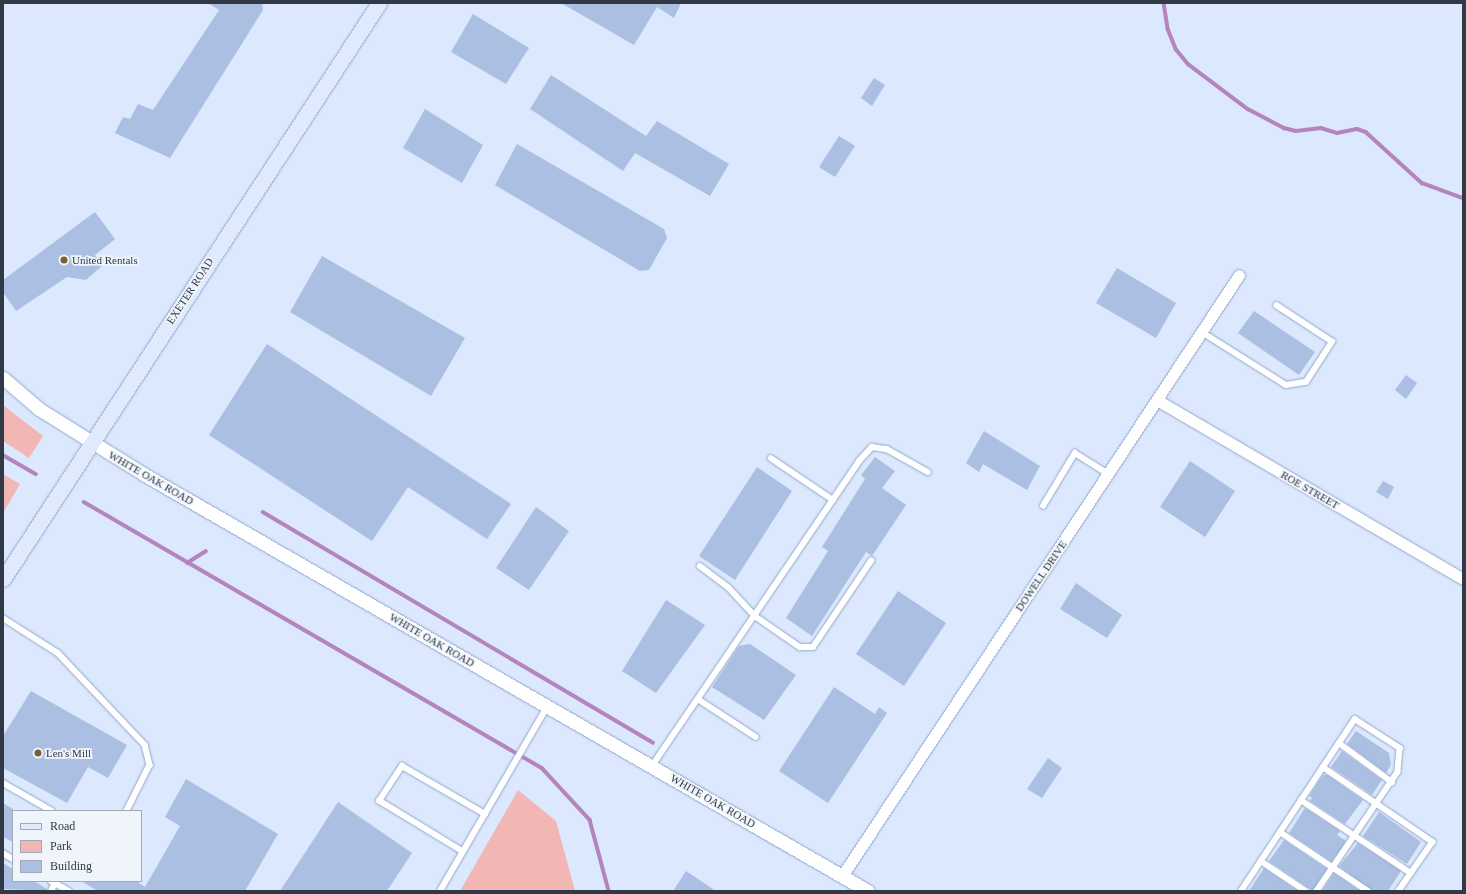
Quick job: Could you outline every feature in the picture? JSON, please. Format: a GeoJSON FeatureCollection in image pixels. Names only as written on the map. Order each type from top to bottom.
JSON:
{"type":"FeatureCollection","features":[{"type":"Feature","properties":{"kind":"main road","name":"EXETER ROAD"},"geometry":{"type":"LineString","coordinates":[[3,580],[378,3]]}},
{"type":"Feature","properties":{"kind":"street","name":"DOWELL DRIVE"},"geometry":{"type":"LineString","coordinates":[[842,876],[1240,275]]}},
{"type":"Feature","properties":{"kind":"street","name":"WHITE OAK ROAD"},"geometry":{"type":"LineString","coordinates":[[3,378],[39,409],[93,443],[868,891]]}},
{"type":"Feature","properties":{"kind":"street","name":"ROE STREET"},"geometry":{"type":"LineString","coordinates":[[1157,400],[1463,579]]}},
{"type":"Feature","properties":{"kind":"lane"},"geometry":{"type":"LineString","coordinates":[[1202,332],[1286,385],[1306,382],[1332,342],[1277,306]]}},
{"type":"Feature","properties":{"kind":"lane"},"geometry":{"type":"LineString","coordinates":[[652,766],[859,461],[872,447],[887,449],[928,472]]}},
{"type":"Feature","properties":{"kind":"lane"},"geometry":{"type":"LineString","coordinates":[[1043,506],[1075,453],[1108,474]]}},
{"type":"Feature","properties":{"kind":"lane"},"geometry":{"type":"LineString","coordinates":[[771,458],[833,500]]}},
{"type":"Feature","properties":{"kind":"lane"},"geometry":{"type":"LineString","coordinates":[[700,566],[728,588],[755,616],[800,647],[813,647],[871,561]]}},
{"type":"Feature","properties":{"kind":"lane"},"geometry":{"type":"LineString","coordinates":[[3,618],[58,653],[145,745],[150,765],[128,810]]}},
{"type":"Feature","properties":{"kind":"lane"},"geometry":{"type":"LineString","coordinates":[[698,699],[756,737]]}},
{"type":"Feature","properties":{"kind":"lane"},"geometry":{"type":"LineString","coordinates":[[440,891],[548,707]]}},
{"type":"Feature","properties":{"kind":"lane"},"geometry":{"type":"LineString","coordinates":[[1242,891],[1355,719],[1400,748],[1398,772],[1317,891]]}},
{"type":"Feature","properties":{"kind":"lane"},"geometry":{"type":"LineString","coordinates":[[1339,743],[1392,782]]}},
{"type":"Feature","properties":{"kind":"lane"},"geometry":{"type":"LineString","coordinates":[[463,852],[379,800],[402,766],[485,814]]}},
{"type":"Feature","properties":{"kind":"lane"},"geometry":{"type":"LineString","coordinates":[[1323,767],[1433,842],[1399,891]]}},
{"type":"Feature","properties":{"kind":"lane"},"geometry":{"type":"LineString","coordinates":[[3,783],[50,810]]}},
{"type":"Feature","properties":{"kind":"lane"},"geometry":{"type":"LineString","coordinates":[[1301,800],[1412,873]]}},
{"type":"Feature","properties":{"kind":"lane"},"geometry":{"type":"LineString","coordinates":[[1280,832],[1368,891]]}},
{"type":"Feature","properties":{"kind":"lane"},"geometry":{"type":"LineString","coordinates":[[3,853],[12,858]]}},
{"type":"Feature","properties":{"kind":"lane"},"geometry":{"type":"LineString","coordinates":[[1261,861],[1306,891]]}},
{"type":"Feature","properties":{"kind":"lane"},"geometry":{"type":"LineString","coordinates":[[51,891],[53,882],[69,891]]}},
{"type":"Feature","properties":{"kind":"green space"},"geometry":{"type":"Polygon","coordinates":[[[3,405],[43,436],[29,458],[3,441],[3,405]]]}},
{"type":"Feature","properties":{"kind":"green space"},"geometry":{"type":"Polygon","coordinates":[[[3,474],[20,484],[3,513],[3,474]]]}},
{"type":"Feature","properties":{"kind":"green space"},"geometry":{"type":"Polygon","coordinates":[[[518,790],[556,821],[575,891],[460,891],[518,790]]]}},
{"type":"Feature","properties":{"kind":"building"},"geometry":{"type":"Polygon","coordinates":[[[208,3],[262,3],[263,10],[170,158],[115,133],[123,117],[130,119],[138,104],[153,110],[219,10],[208,3]]]}},
{"type":"Feature","properties":{"kind":"building"},"geometry":{"type":"Polygon","coordinates":[[[561,3],[681,3],[674,18],[657,7],[634,45],[561,3]]]}},
{"type":"Feature","properties":{"kind":"building"},"geometry":{"type":"Polygon","coordinates":[[[473,14],[529,48],[506,84],[451,52],[473,14]]]}},
{"type":"Feature","properties":{"kind":"building"},"geometry":{"type":"Polygon","coordinates":[[[551,75],[646,136],[657,121],[729,164],[710,196],[635,153],[623,171],[530,109],[551,75]]]}},
{"type":"Feature","properties":{"kind":"building"},"geometry":{"type":"Polygon","coordinates":[[[874,78],[885,85],[872,106],[861,98],[874,78]]]}},
{"type":"Feature","properties":{"kind":"building"},"geometry":{"type":"Polygon","coordinates":[[[425,109],[483,145],[462,183],[403,148],[425,109]]]}},
{"type":"Feature","properties":{"kind":"building"},"geometry":{"type":"Polygon","coordinates":[[[839,136],[855,146],[835,177],[819,167],[839,136]]]}},
{"type":"Feature","properties":{"kind":"building"},"geometry":{"type":"Polygon","coordinates":[[[517,144],[664,229],[667,238],[649,270],[640,271],[495,185],[517,144]]]}},
{"type":"Feature","properties":{"kind":"building","name":"United Rentals"},"geometry":{"type":"Polygon","coordinates":[[[95,212],[115,239],[95,255],[102,266],[86,280],[67,277],[16,311],[3,292],[3,280],[95,212]]]}},
{"type":"Feature","properties":{"kind":"building"},"geometry":{"type":"Polygon","coordinates":[[[322,256],[465,338],[431,396],[290,312],[322,256]]]}},
{"type":"Feature","properties":{"kind":"building"},"geometry":{"type":"Polygon","coordinates":[[[1117,268],[1176,303],[1156,338],[1096,303],[1117,268]]]}},
{"type":"Feature","properties":{"kind":"building"},"geometry":{"type":"Polygon","coordinates":[[[1254,311],[1315,352],[1299,375],[1238,333],[1254,311]]]}},
{"type":"Feature","properties":{"kind":"building"},"geometry":{"type":"Polygon","coordinates":[[[267,344],[511,504],[487,539],[408,487],[372,541],[209,435],[267,344]]]}},
{"type":"Feature","properties":{"kind":"building"},"geometry":{"type":"Polygon","coordinates":[[[1406,375],[1417,383],[1406,399],[1395,390],[1406,375]]]}},
{"type":"Feature","properties":{"kind":"building"},"geometry":{"type":"Polygon","coordinates":[[[984,431],[1040,466],[1027,490],[983,464],[979,472],[966,463],[984,431]]]}},
{"type":"Feature","properties":{"kind":"building"},"geometry":{"type":"Polygon","coordinates":[[[875,457],[895,471],[882,488],[906,505],[872,556],[866,552],[812,636],[786,618],[828,551],[822,547],[865,479],[861,475],[875,457]]]}},
{"type":"Feature","properties":{"kind":"building"},"geometry":{"type":"Polygon","coordinates":[[[1190,461],[1235,491],[1205,537],[1160,507],[1190,461]]]}},
{"type":"Feature","properties":{"kind":"building"},"geometry":{"type":"Polygon","coordinates":[[[757,467],[792,491],[735,580],[699,556],[757,467]]]}},
{"type":"Feature","properties":{"kind":"building"},"geometry":{"type":"Polygon","coordinates":[[[1383,481],[1394,487],[1388,499],[1376,492],[1383,481]]]}},
{"type":"Feature","properties":{"kind":"building"},"geometry":{"type":"Polygon","coordinates":[[[536,507],[569,531],[529,590],[496,568],[536,507]]]}},
{"type":"Feature","properties":{"kind":"building"},"geometry":{"type":"Polygon","coordinates":[[[1076,583],[1122,615],[1107,638],[1060,609],[1076,583]]]}},
{"type":"Feature","properties":{"kind":"building"},"geometry":{"type":"Polygon","coordinates":[[[898,591],[946,623],[904,686],[856,654],[898,591]]]}},
{"type":"Feature","properties":{"kind":"building"},"geometry":{"type":"Polygon","coordinates":[[[666,600],[705,625],[656,693],[622,671],[666,600]]]}},
{"type":"Feature","properties":{"kind":"building"},"geometry":{"type":"Polygon","coordinates":[[[750,644],[796,675],[764,720],[712,687],[739,646],[750,644]]]}},
{"type":"Feature","properties":{"kind":"building"},"geometry":{"type":"Polygon","coordinates":[[[834,687],[875,714],[879,707],[887,713],[828,803],[779,771],[834,687]]]}},
{"type":"Feature","properties":{"kind":"building"},"geometry":{"type":"Polygon","coordinates":[[[31,691],[127,745],[108,778],[88,767],[67,803],[3,768],[3,736],[31,691]]]}},
{"type":"Feature","properties":{"kind":"building"},"geometry":{"type":"Polygon","coordinates":[[[1356,731],[1389,753],[1391,765],[1386,773],[1347,744],[1356,731]]]}},
{"type":"Feature","properties":{"kind":"building"},"geometry":{"type":"Polygon","coordinates":[[[1342,751],[1382,780],[1372,795],[1331,767],[1342,751]]]}},
{"type":"Feature","properties":{"kind":"building"},"geometry":{"type":"Polygon","coordinates":[[[1048,758],[1062,768],[1042,798],[1027,789],[1048,758]]]}},
{"type":"Feature","properties":{"kind":"building"},"geometry":{"type":"Polygon","coordinates":[[[1323,775],[1327,775],[1363,800],[1345,824],[1310,801],[1312,798],[1309,796],[1323,775]]]}},
{"type":"Feature","properties":{"kind":"building"},"geometry":{"type":"Polygon","coordinates":[[[186,779],[278,834],[245,891],[98,891],[83,882],[138,882],[145,887],[180,826],[165,817],[186,779]]]}},
{"type":"Feature","properties":{"kind":"building"},"geometry":{"type":"Polygon","coordinates":[[[338,802],[412,853],[387,891],[280,891],[338,802]]]}},
{"type":"Feature","properties":{"kind":"building"},"geometry":{"type":"Polygon","coordinates":[[[3,803],[13,809],[12,842],[3,837],[3,803]]]}},
{"type":"Feature","properties":{"kind":"building"},"geometry":{"type":"Polygon","coordinates":[[[1305,808],[1340,831],[1337,835],[1346,841],[1332,862],[1289,833],[1305,808]]]}},
{"type":"Feature","properties":{"kind":"building"},"geometry":{"type":"Polygon","coordinates":[[[1379,812],[1421,842],[1407,864],[1363,836],[1379,812]]]}},
{"type":"Feature","properties":{"kind":"building"},"geometry":{"type":"Polygon","coordinates":[[[1284,840],[1327,869],[1313,891],[1269,861],[1284,840]]]}},
{"type":"Feature","properties":{"kind":"building"},"geometry":{"type":"Polygon","coordinates":[[[1358,843],[1401,871],[1388,891],[1372,891],[1339,866],[1358,843]]]}},
{"type":"Feature","properties":{"kind":"building"},"geometry":{"type":"Polygon","coordinates":[[[3,863],[12,868],[12,882],[36,882],[47,889],[47,891],[3,889],[3,863]]]}},
{"type":"Feature","properties":{"kind":"building"},"geometry":{"type":"Polygon","coordinates":[[[1264,868],[1298,891],[1249,891],[1264,868]]]}},
{"type":"Feature","properties":{"kind":"building"},"geometry":{"type":"Polygon","coordinates":[[[686,871],[716,891],[673,891],[686,871]]]}},
{"type":"Feature","properties":{"kind":"building"},"geometry":{"type":"Polygon","coordinates":[[[1334,873],[1360,891],[1322,891],[1334,873]]]}},
{"type":"Feature","properties":{"kind":"waterway"},"geometry":{"type":"LineString","coordinates":[[1164,3],[1168,29],[1176,49],[1188,64],[1248,109],[1284,128],[1296,131],[1321,128],[1337,133],[1357,129],[1366,132],[1422,183],[1463,198]]}},
{"type":"Feature","properties":{"kind":"waterway"},"geometry":{"type":"LineString","coordinates":[[3,455],[36,474]]}},
{"type":"Feature","properties":{"kind":"waterway"},"geometry":{"type":"LineString","coordinates":[[84,502],[542,768],[590,820],[609,891]]}},
{"type":"Feature","properties":{"kind":"waterway"},"geometry":{"type":"LineString","coordinates":[[263,512],[653,743]]}},
{"type":"Feature","properties":{"kind":"waterway"},"geometry":{"type":"LineString","coordinates":[[187,563],[206,551]]}},
{"type":"Feature","properties":{"kind":"place","name":"United Rentals"},"geometry":{"type":"Point","coordinates":[64,260]}},
{"type":"Feature","properties":{"kind":"place","name":"Len's Mill"},"geometry":{"type":"Point","coordinates":[38,753]}}]}
